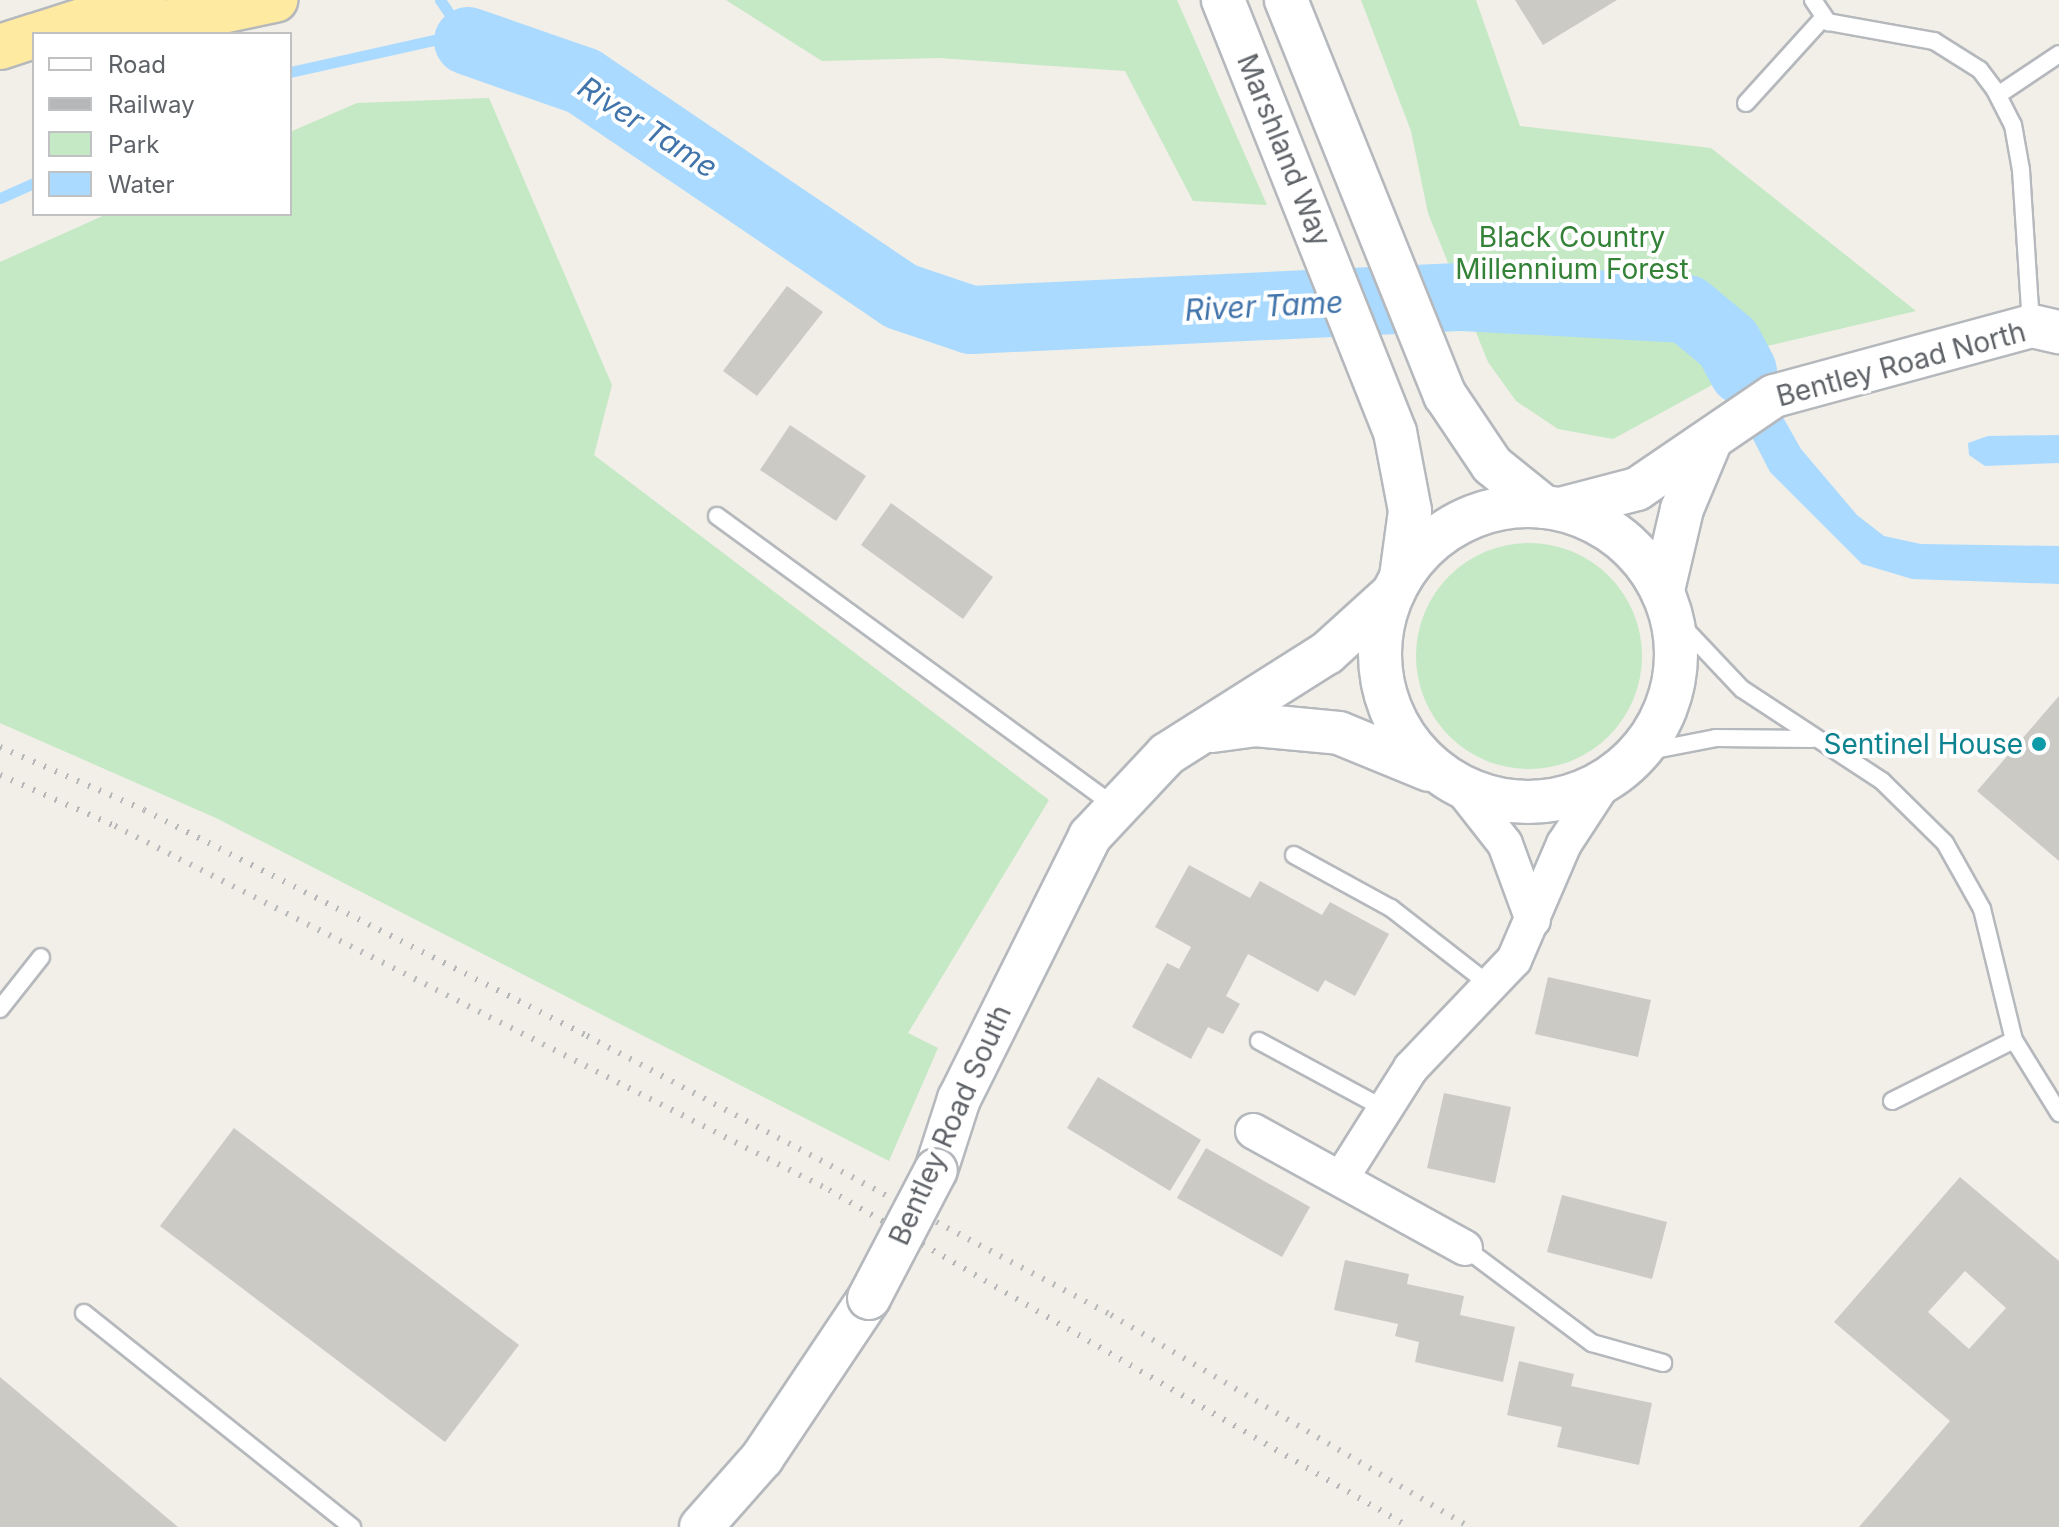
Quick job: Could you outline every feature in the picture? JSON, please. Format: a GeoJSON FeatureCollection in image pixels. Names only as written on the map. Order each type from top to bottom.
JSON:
{"type":"FeatureCollection","features":[{"type":"Feature","properties":{"kind":"highway"},"geometry":{"type":"LineString","coordinates":[[47,32],[147,0]]}},
{"type":"Feature","properties":{"kind":"highway"},"geometry":{"type":"LineString","coordinates":[[123,32],[275,0]]}},
{"type":"Feature","properties":{"kind":"highway"},"geometry":{"type":"LineString","coordinates":[[0,47],[32,37]]}},
{"type":"Feature","properties":{"kind":"highway"},"geometry":{"type":"LineString","coordinates":[[0,58],[32,51]]}},
{"type":"Feature","properties":{"kind":"street","name":"Marshland Way"},"geometry":{"type":"LineString","coordinates":[[1223,0],[1370,360],[1405,472],[1410,511],[1396,586],[1381,634],[1391,713],[1408,741],[1455,783]]}},
{"type":"Feature","properties":{"kind":"street","name":"Marshland Way"},"geometry":{"type":"LineString","coordinates":[[1286,0],[1432,360],[1474,444],[1552,508]]}},
{"type":"Feature","properties":{"kind":"street","name":"Bentley Road North"},"geometry":{"type":"LineString","coordinates":[[1396,586],[1457,524],[1492,510],[1552,508],[1637,489],[1755,405],[1797,389],[2045,329]]}},
{"type":"Feature","properties":{"kind":"street"},"geometry":{"type":"LineString","coordinates":[[1342,1177],[1428,1047],[1514,960],[1564,844],[1605,781],[1639,753],[1672,692],[1667,602],[1682,509],[1714,437]]}},
{"type":"Feature","properties":{"kind":"street"},"geometry":{"type":"LineString","coordinates":[[1552,508],[1616,536],[1667,602]]}},
{"type":"Feature","properties":{"kind":"street","name":"Bentley Road South"},"geometry":{"type":"LineString","coordinates":[[701,1527],[762,1458],[869,1298],[936,1170],[959,1099],[1068,874],[1114,806],[1202,732],[1327,653],[1396,586]]}},
{"type":"Feature","properties":{"kind":"street"},"geometry":{"type":"LineString","coordinates":[[1202,732],[1255,725],[1339,733],[1455,783],[1510,801],[1545,801],[1605,781]]}},
{"type":"Feature","properties":{"kind":"street"},"geometry":{"type":"LineString","coordinates":[[1455,783],[1505,844],[1533,920]]}},
{"type":"Feature","properties":{"kind":"street"},"geometry":{"type":"LineString","coordinates":[[1253,1131],[1342,1177],[1465,1248]]}},
{"type":"Feature","properties":{"kind":"lane"},"geometry":{"type":"LineString","coordinates":[[1813,0],[1824,17],[1934,41],[1980,70],[1998,95],[2013,125],[2045,329]]}},
{"type":"Feature","properties":{"kind":"lane"},"geometry":{"type":"LineString","coordinates":[[1746,103],[1824,17]]}},
{"type":"Feature","properties":{"kind":"lane"},"geometry":{"type":"LineString","coordinates":[[1998,95],[2059,54]]}},
{"type":"Feature","properties":{"kind":"lane"},"geometry":{"type":"LineString","coordinates":[[717,516],[1114,806]]}},
{"type":"Feature","properties":{"kind":"lane"},"geometry":{"type":"LineString","coordinates":[[1667,602],[1715,666],[1813,739],[1882,781],[1945,843],[1982,909],[2014,1040],[2059,1113]]}},
{"type":"Feature","properties":{"kind":"lane"},"geometry":{"type":"LineString","coordinates":[[1639,753],[1716,738],[1813,739]]}},
{"type":"Feature","properties":{"kind":"lane"},"geometry":{"type":"LineString","coordinates":[[1294,855],[1391,908],[1490,985]]}},
{"type":"Feature","properties":{"kind":"lane"},"geometry":{"type":"LineString","coordinates":[[0,1009],[41,957]]}},
{"type":"Feature","properties":{"kind":"lane"},"geometry":{"type":"LineString","coordinates":[[1892,1101],[2014,1040]]}},
{"type":"Feature","properties":{"kind":"lane"},"geometry":{"type":"LineString","coordinates":[[1259,1041],[1385,1109]]}},
{"type":"Feature","properties":{"kind":"lane"},"geometry":{"type":"LineString","coordinates":[[1465,1248],[1545,1303],[1567,1329],[1663,1363]]}},
{"type":"Feature","properties":{"kind":"lane"},"geometry":{"type":"LineString","coordinates":[[84,1313],[352,1527]]}},
{"type":"Feature","properties":{"kind":"green space"},"geometry":{"type":"Polygon","coordinates":[[[726,0],[1177,0],[1267,205],[1193,201],[1125,71],[939,58],[822,61],[726,0]]]}},
{"type":"Feature","properties":{"kind":"green space","name":"Black Country Millennium Forest"},"geometry":{"type":"Polygon","coordinates":[[[1361,0],[1476,0],[1520,126],[1711,148],[1916,311],[1750,350],[1725,315],[1673,324],[1702,339],[1725,378],[1613,439],[1558,429],[1516,401],[1488,362],[1428,213],[1411,131],[1361,0]]]}},
{"type":"Feature","properties":{"kind":"green space"},"geometry":{"type":"Polygon","coordinates":[[[489,98],[612,385],[594,455],[1049,800],[908,1033],[938,1048],[889,1161],[216,818],[0,723],[0,262],[103,216],[292,216],[292,131],[357,103],[489,98]]]}},
{"type":"Feature","properties":{"kind":"green space"},"geometry":{"type":"Polygon","coordinates":[[[1529,543],[1551,545],[1572,552],[1592,562],[1609,576],[1623,593],[1633,613],[1640,634],[1640,678],[1633,699],[1623,719],[1609,736],[1592,750],[1572,760],[1551,767],[1529,769],[1507,767],[1486,760],[1466,750],[1449,736],[1435,719],[1425,699],[1418,678],[1416,656],[1418,634],[1425,613],[1435,593],[1449,576],[1466,562],[1486,552],[1507,545],[1529,543]]]}},
{"type":"Feature","properties":{"kind":"water"},"geometry":{"type":"Polygon","coordinates":[[[1691,291],[1725,315],[1801,449],[1857,515],[1884,536],[1921,544],[2059,546],[2059,584],[1912,579],[1862,564],[1770,472],[1702,340],[1673,324],[1691,291]]]}},
{"type":"Feature","properties":{"kind":"water"},"geometry":{"type":"Polygon","coordinates":[[[2059,435],[2059,463],[1985,466],[1969,455],[1968,443],[1988,436],[2059,435]]]}},
{"type":"Feature","properties":{"kind":"building"},"geometry":{"type":"Polygon","coordinates":[[[1515,0],[1617,0],[1543,45],[1515,0]]]}},
{"type":"Feature","properties":{"kind":"building"},"geometry":{"type":"Polygon","coordinates":[[[787,286],[823,312],[757,396],[723,371],[787,286]]]}},
{"type":"Feature","properties":{"kind":"building"},"geometry":{"type":"Polygon","coordinates":[[[790,425],[866,476],[836,521],[760,470],[790,425]]]}},
{"type":"Feature","properties":{"kind":"building"},"geometry":{"type":"Polygon","coordinates":[[[891,503],[993,577],[963,619],[861,545],[891,503]]]}},
{"type":"Feature","properties":{"kind":"building","name":"Sentinel House"},"geometry":{"type":"Polygon","coordinates":[[[2059,696],[2059,861],[1977,791],[2059,696]]]}},
{"type":"Feature","properties":{"kind":"building"},"geometry":{"type":"Polygon","coordinates":[[[1189,865],[1250,898],[1260,881],[1322,915],[1330,902],[1389,934],[1355,996],[1325,980],[1318,992],[1248,954],[1226,996],[1240,1004],[1223,1034],[1208,1027],[1191,1059],[1132,1027],[1167,963],[1179,969],[1191,947],[1155,927],[1189,865]]]}},
{"type":"Feature","properties":{"kind":"building"},"geometry":{"type":"Polygon","coordinates":[[[1548,977],[1651,1000],[1638,1057],[1535,1034],[1548,977]]]}},
{"type":"Feature","properties":{"kind":"building"},"geometry":{"type":"Polygon","coordinates":[[[1098,1077],[1201,1140],[1170,1191],[1067,1128],[1098,1077]]]}},
{"type":"Feature","properties":{"kind":"building"},"geometry":{"type":"Polygon","coordinates":[[[1444,1093],[1511,1107],[1495,1183],[1427,1168],[1444,1093]]]}},
{"type":"Feature","properties":{"kind":"building"},"geometry":{"type":"Polygon","coordinates":[[[234,1128],[519,1345],[445,1442],[160,1226],[234,1128]]]}},
{"type":"Feature","properties":{"kind":"building"},"geometry":{"type":"Polygon","coordinates":[[[1206,1148],[1310,1207],[1282,1257],[1177,1198],[1206,1148]]]}},
{"type":"Feature","properties":{"kind":"building"},"geometry":{"type":"Polygon","coordinates":[[[1960,1177],[2059,1261],[2059,1527],[1859,1527],[1950,1421],[1834,1322],[1960,1177]],[[1965,1271],[1928,1312],[1969,1349],[2006,1308],[1965,1271]]]}},
{"type":"Feature","properties":{"kind":"building"},"geometry":{"type":"Polygon","coordinates":[[[1562,1195],[1667,1222],[1652,1279],[1547,1252],[1562,1195]]]}},
{"type":"Feature","properties":{"kind":"building"},"geometry":{"type":"Polygon","coordinates":[[[1345,1260],[1409,1274],[1407,1284],[1464,1296],[1460,1315],[1515,1327],[1503,1382],[1415,1362],[1419,1342],[1395,1336],[1398,1324],[1334,1310],[1345,1260]]]}},
{"type":"Feature","properties":{"kind":"building"},"geometry":{"type":"Polygon","coordinates":[[[1519,1361],[1574,1374],[1571,1386],[1652,1403],[1639,1465],[1557,1447],[1562,1427],[1507,1415],[1519,1361]]]}},
{"type":"Feature","properties":{"kind":"building"},"geometry":{"type":"Polygon","coordinates":[[[0,1377],[178,1527],[0,1527],[0,1377]]]}},
{"type":"Feature","properties":{"kind":"waterway","name":"River Tame"},"geometry":{"type":"LineString","coordinates":[[440,0],[468,41]]}},
{"type":"Feature","properties":{"kind":"waterway"},"geometry":{"type":"LineString","coordinates":[[292,72],[434,40],[468,41]]}},
{"type":"Feature","properties":{"kind":"waterway","name":"River Tame"},"geometry":{"type":"LineString","coordinates":[[468,41],[583,81],[900,296],[971,320],[1463,297],[1687,309],[1728,343],[1743,371]]}},
{"type":"Feature","properties":{"kind":"waterway"},"geometry":{"type":"LineString","coordinates":[[0,198],[32,184]]}},
{"type":"Feature","properties":{"kind":"railway"},"geometry":{"type":"LineString","coordinates":[[0,747],[144,810],[587,1036],[1111,1315],[1469,1527]]}},
{"type":"Feature","properties":{"kind":"railway"},"geometry":{"type":"LineString","coordinates":[[0,775],[115,826],[829,1190],[1409,1527]]}},
{"type":"Feature","properties":{"kind":"place","name":"Sentinel House"},"geometry":{"type":"Point","coordinates":[2039,744]}}]}
